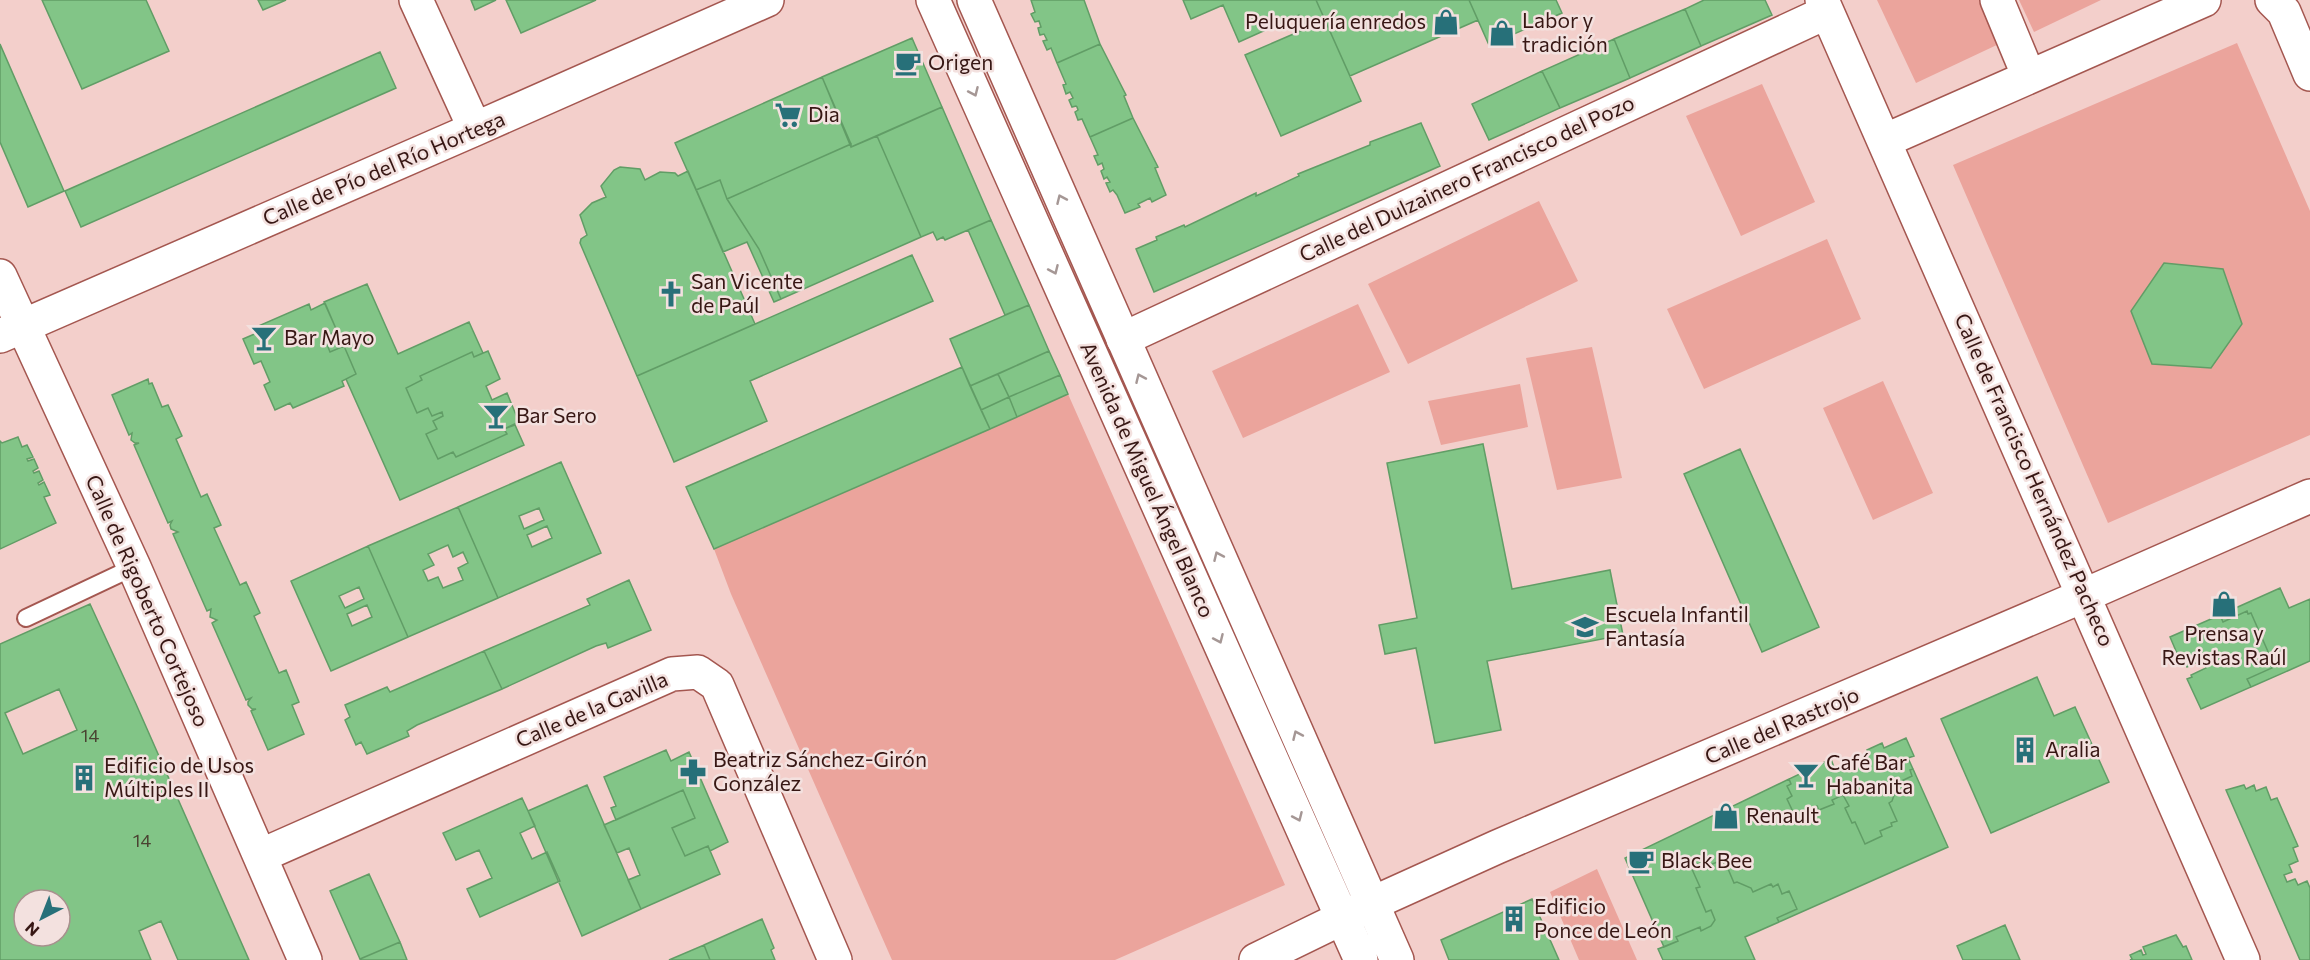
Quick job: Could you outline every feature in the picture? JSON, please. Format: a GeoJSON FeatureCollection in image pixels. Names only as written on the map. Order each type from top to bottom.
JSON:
{"type":"FeatureCollection","features":[{"type":"Feature","properties":{"kind":"street"},"geometry":{"type":"LineString","coordinates":[[416,0],[476,129]]}},
{"type":"Feature","properties":{"kind":"street","name":"Calle de Pío del Río Hortega"},"geometry":{"type":"LineString","coordinates":[[11,331],[766,0]]}},
{"type":"Feature","properties":{"kind":"street","name":"Avenida de Miguel Ángel Blanco"},"geometry":{"type":"LineString","coordinates":[[933,0],[1357,911],[1396,960]]}},
{"type":"Feature","properties":{"kind":"street","name":"Avenida de Miguel Ángel Blanco"},"geometry":{"type":"LineString","coordinates":[[974,0],[1123,339],[1357,911],[1361,960]]}},
{"type":"Feature","properties":{"kind":"street"},"geometry":{"type":"LineString","coordinates":[[1997,0],[2029,77]]}},
{"type":"Feature","properties":{"kind":"street"},"geometry":{"type":"LineString","coordinates":[[1884,141],[2204,0]]}},
{"type":"Feature","properties":{"kind":"street"},"geometry":{"type":"LineString","coordinates":[[2272,0],[2284,12],[2310,74]]}},
{"type":"Feature","properties":{"kind":"street","name":"Calle del Dulzainero Francisco del Pozo"},"geometry":{"type":"LineString","coordinates":[[1123,339],[1817,9]]}},
{"type":"Feature","properties":{"kind":"street","name":"Calle de Francisco Hernández Pacheco"},"geometry":{"type":"LineString","coordinates":[[1817,9],[1884,141],[2244,960]]}},
{"type":"Feature","properties":{"kind":"street","name":"Calle de Rigoberto Cortejoso"},"geometry":{"type":"LineString","coordinates":[[0,276],[11,331],[134,567],[306,960]]}},
{"type":"Feature","properties":{"kind":"street","name":"Calle del Rastrojo"},"geometry":{"type":"LineString","coordinates":[[1256,960],[1497,847],[2310,496]]}},
{"type":"Feature","properties":{"kind":"street","name":"Calle de la Gavilla"},"geometry":{"type":"LineString","coordinates":[[260,856],[672,674],[698,672],[717,686],[835,960]]}},
{"type":"Feature","properties":{"kind":"lane"},"geometry":{"type":"LineString","coordinates":[[26,618],[134,567]]}},
{"type":"Feature","properties":{"kind":"shaded area"},"geometry":{"type":"Polygon","coordinates":[[[1877,0],[1981,0],[2001,43],[1916,83],[1877,0]]]}},
{"type":"Feature","properties":{"kind":"shaded area"},"geometry":{"type":"Polygon","coordinates":[[[2019,0],[2101,0],[2034,32],[2019,0]]]}},
{"type":"Feature","properties":{"kind":"shaded area"},"geometry":{"type":"Polygon","coordinates":[[[2237,43],[2310,211],[2310,435],[2108,523],[1953,165],[2237,43]]]}},
{"type":"Feature","properties":{"kind":"shaded area"},"geometry":{"type":"Polygon","coordinates":[[[1762,84],[1815,202],[1741,236],[1686,116],[1762,84]]]}},
{"type":"Feature","properties":{"kind":"shaded area"},"geometry":{"type":"Polygon","coordinates":[[[1539,201],[1578,281],[1408,364],[1368,284],[1539,201]]]}},
{"type":"Feature","properties":{"kind":"shaded area"},"geometry":{"type":"Polygon","coordinates":[[[1827,239],[1861,319],[1704,389],[1667,309],[1827,239]]]}},
{"type":"Feature","properties":{"kind":"shaded area"},"geometry":{"type":"Polygon","coordinates":[[[1358,304],[1390,372],[1243,438],[1212,371],[1358,304]]]}},
{"type":"Feature","properties":{"kind":"shaded area"},"geometry":{"type":"Polygon","coordinates":[[[1592,347],[1622,478],[1557,490],[1526,358],[1592,347]]]}},
{"type":"Feature","properties":{"kind":"shaded area"},"geometry":{"type":"Polygon","coordinates":[[[1883,381],[1933,493],[1873,520],[1823,408],[1883,381]]]}},
{"type":"Feature","properties":{"kind":"shaded area"},"geometry":{"type":"Polygon","coordinates":[[[1520,384],[1528,427],[1441,445],[1428,401],[1520,384]]]}},
{"type":"Feature","properties":{"kind":"shaded area"},"geometry":{"type":"Polygon","coordinates":[[[1068,394],[1285,885],[1115,960],[892,960],[731,594],[714,549],[1068,394]]]}},
{"type":"Feature","properties":{"kind":"shaded area"},"geometry":{"type":"Polygon","coordinates":[[[1597,869],[1637,960],[1579,960],[1550,892],[1597,869]]]}},
{"type":"Feature","properties":{"kind":"building"},"geometry":{"type":"Polygon","coordinates":[[[42,0],[146,0],[169,51],[82,89],[42,0]]]}},
{"type":"Feature","properties":{"kind":"building"},"geometry":{"type":"Polygon","coordinates":[[[258,0],[286,0],[263,10],[258,0]]]}},
{"type":"Feature","properties":{"kind":"building"},"geometry":{"type":"Polygon","coordinates":[[[471,0],[496,0],[475,10],[471,0]]]}},
{"type":"Feature","properties":{"kind":"building"},"geometry":{"type":"Polygon","coordinates":[[[506,0],[596,0],[521,33],[506,0]]]}},
{"type":"Feature","properties":{"kind":"building"},"geometry":{"type":"Polygon","coordinates":[[[1031,0],[1084,0],[1100,44],[1057,63],[1051,48],[1047,50],[1043,41],[1047,40],[1044,34],[1040,35],[1039,21],[1035,22],[1031,14],[1035,12],[1031,0]]]}},
{"type":"Feature","properties":{"kind":"building"},"geometry":{"type":"Polygon","coordinates":[[[1183,0],[1316,0],[1361,101],[1281,136],[1245,55],[1305,29],[1299,15],[1239,42],[1223,5],[1191,19],[1183,0]]]}},
{"type":"Feature","properties":{"kind":"building"},"geometry":{"type":"Polygon","coordinates":[[[1316,0],[1469,0],[1478,20],[1350,76],[1316,0]]]}},
{"type":"Feature","properties":{"kind":"building"},"geometry":{"type":"Polygon","coordinates":[[[1469,0],[1556,0],[1562,13],[1489,45],[1469,0]]]}},
{"type":"Feature","properties":{"kind":"building"},"geometry":{"type":"Polygon","coordinates":[[[1704,0],[1765,0],[1772,15],[1701,46],[1685,9],[1704,0]]]}},
{"type":"Feature","properties":{"kind":"building"},"geometry":{"type":"Polygon","coordinates":[[[1685,9],[1701,46],[1630,78],[1614,39],[1685,9]]]}},
{"type":"Feature","properties":{"kind":"building"},"geometry":{"type":"Polygon","coordinates":[[[912,38],[942,107],[851,147],[822,77],[912,38]]]}},
{"type":"Feature","properties":{"kind":"building"},"geometry":{"type":"Polygon","coordinates":[[[1614,39],[1630,78],[1560,108],[1542,71],[1614,39]]]}},
{"type":"Feature","properties":{"kind":"building"},"geometry":{"type":"Polygon","coordinates":[[[0,44],[64,191],[28,207],[0,142],[0,44]]]}},
{"type":"Feature","properties":{"kind":"building"},"geometry":{"type":"Polygon","coordinates":[[[1100,44],[1126,95],[1124,96],[1133,118],[1090,137],[1082,119],[1078,120],[1075,112],[1078,110],[1077,107],[1072,107],[1069,100],[1073,98],[1070,92],[1066,94],[1063,85],[1066,84],[1057,63],[1100,44]]]}},
{"type":"Feature","properties":{"kind":"building"},"geometry":{"type":"Polygon","coordinates":[[[380,52],[396,88],[81,227],[65,191],[380,52]]]}},
{"type":"Feature","properties":{"kind":"building"},"geometry":{"type":"Polygon","coordinates":[[[1542,71],[1560,108],[1489,140],[1472,104],[1542,71]]]}},
{"type":"Feature","properties":{"kind":"building"},"geometry":{"type":"Polygon","coordinates":[[[822,77],[851,144],[727,199],[720,180],[696,190],[675,143],[822,77]]]}},
{"type":"Feature","properties":{"kind":"building"},"geometry":{"type":"Polygon","coordinates":[[[942,107],[991,220],[945,240],[943,237],[937,240],[933,232],[921,237],[877,136],[942,107]]]}},
{"type":"Feature","properties":{"kind":"building"},"geometry":{"type":"Polygon","coordinates":[[[1133,118],[1158,167],[1155,168],[1166,195],[1152,202],[1150,198],[1138,204],[1140,207],[1125,213],[1117,195],[1113,190],[1110,192],[1106,183],[1110,182],[1107,177],[1104,179],[1101,171],[1104,169],[1102,163],[1098,165],[1094,156],[1098,155],[1090,137],[1133,118]]]}},
{"type":"Feature","properties":{"kind":"building"},"geometry":{"type":"Polygon","coordinates":[[[1421,123],[1440,166],[1154,292],[1136,249],[1157,240],[1156,237],[1184,225],[1185,227],[1256,193],[1256,196],[1299,176],[1298,174],[1370,145],[1370,142],[1421,123]]]}},
{"type":"Feature","properties":{"kind":"building"},"geometry":{"type":"Polygon","coordinates":[[[877,136],[921,237],[781,299],[759,249],[727,199],[851,144],[851,147],[877,136]]]}},
{"type":"Feature","properties":{"kind":"building","name":"San Vicente de Paúl"},"geometry":{"type":"Polygon","coordinates":[[[620,167],[640,169],[645,180],[660,172],[675,173],[678,176],[688,171],[755,324],[637,376],[580,243],[581,239],[587,235],[580,215],[592,203],[606,197],[601,186],[614,170],[620,167]]]}},
{"type":"Feature","properties":{"kind":"building"},"geometry":{"type":"Polygon","coordinates":[[[720,180],[727,199],[759,249],[781,299],[774,302],[747,242],[723,252],[696,190],[720,180]]]}},
{"type":"Feature","properties":{"kind":"building"},"geometry":{"type":"Polygon","coordinates":[[[991,220],[1029,305],[1005,315],[968,230],[991,220]]]}},
{"type":"Feature","properties":{"kind":"building"},"geometry":{"type":"Polygon","coordinates":[[[912,255],[933,301],[750,381],[767,421],[674,462],[637,376],[912,255]]]}},
{"type":"Feature","properties":{"kind":"building"},"geometry":{"type":"Polygon","coordinates":[[[2164,263],[2223,269],[2242,324],[2211,368],[2152,364],[2131,311],[2164,263]]]}},
{"type":"Feature","properties":{"kind":"building"},"geometry":{"type":"Polygon","coordinates":[[[367,284],[398,354],[469,322],[483,353],[474,357],[472,352],[420,376],[422,380],[406,388],[417,413],[428,408],[432,416],[442,412],[443,416],[433,421],[437,429],[426,434],[438,459],[453,452],[456,457],[507,434],[504,429],[515,425],[524,445],[400,500],[346,379],[356,374],[344,346],[330,352],[324,337],[337,331],[324,302],[367,284]]]}},
{"type":"Feature","properties":{"kind":"building"},"geometry":{"type":"Polygon","coordinates":[[[325,303],[337,331],[324,337],[330,352],[344,346],[356,374],[342,381],[344,386],[293,408],[290,403],[275,410],[264,385],[270,382],[261,361],[254,364],[243,339],[259,332],[256,327],[309,304],[311,310],[325,303]]]}},
{"type":"Feature","properties":{"kind":"building"},"geometry":{"type":"Polygon","coordinates":[[[1029,305],[1049,351],[970,386],[950,339],[1029,305]]]}},
{"type":"Feature","properties":{"kind":"building"},"geometry":{"type":"Polygon","coordinates":[[[488,351],[500,379],[486,386],[492,400],[507,393],[519,422],[504,429],[507,434],[456,457],[453,452],[438,459],[426,434],[437,429],[433,421],[443,416],[442,412],[432,416],[428,408],[417,413],[406,388],[422,380],[420,376],[472,352],[474,357],[488,351]]]}},
{"type":"Feature","properties":{"kind":"building"},"geometry":{"type":"Polygon","coordinates":[[[1049,351],[1060,375],[1009,397],[998,374],[1049,351]]]}},
{"type":"Feature","properties":{"kind":"building"},"geometry":{"type":"Polygon","coordinates":[[[962,367],[990,429],[714,549],[686,487],[962,367]]]}},
{"type":"Feature","properties":{"kind":"building"},"geometry":{"type":"Polygon","coordinates":[[[998,374],[1009,397],[981,410],[970,386],[998,374]]]}},
{"type":"Feature","properties":{"kind":"building"},"geometry":{"type":"Polygon","coordinates":[[[1060,375],[1068,394],[1017,417],[1009,397],[1060,375]]]}},
{"type":"Feature","properties":{"kind":"building"},"geometry":{"type":"Polygon","coordinates":[[[148,379],[162,407],[168,405],[182,436],[176,439],[201,497],[207,494],[221,525],[214,528],[240,585],[246,582],[260,613],[254,616],[279,673],[286,670],[299,702],[292,705],[304,734],[268,750],[251,711],[256,709],[248,705],[251,698],[246,700],[212,623],[217,620],[210,617],[211,609],[207,611],[173,534],[178,532],[171,529],[172,521],[168,523],[134,445],[139,443],[131,440],[132,433],[129,435],[112,395],[148,379]]]}},
{"type":"Feature","properties":{"kind":"building"},"geometry":{"type":"Polygon","coordinates":[[[1009,397],[1017,417],[990,429],[981,410],[1009,397]]]}},
{"type":"Feature","properties":{"kind":"building"},"geometry":{"type":"Polygon","coordinates":[[[18,437],[22,447],[27,445],[33,457],[27,459],[28,461],[34,459],[38,468],[33,471],[34,473],[39,471],[43,480],[38,483],[39,485],[44,482],[50,495],[44,497],[56,523],[0,549],[0,441],[2,443],[18,437]]]}},
{"type":"Feature","properties":{"kind":"building"},"geometry":{"type":"Polygon","coordinates":[[[1483,444],[1512,589],[1610,570],[1623,635],[1487,661],[1501,730],[1435,743],[1416,648],[1385,654],[1379,625],[1417,618],[1387,463],[1483,444]]]}},
{"type":"Feature","properties":{"kind":"building"},"geometry":{"type":"Polygon","coordinates":[[[1740,449],[1819,627],[1762,652],[1684,474],[1740,449]]]}},
{"type":"Feature","properties":{"kind":"building"},"geometry":{"type":"Polygon","coordinates":[[[561,462],[601,553],[498,598],[458,507],[561,462]],[[539,508],[519,516],[524,529],[544,520],[539,508]],[[547,526],[527,535],[532,547],[552,538],[547,526]]]}},
{"type":"Feature","properties":{"kind":"building"},"geometry":{"type":"Polygon","coordinates":[[[458,507],[498,598],[408,637],[368,546],[458,507]],[[448,545],[428,554],[434,565],[423,570],[428,581],[438,577],[443,588],[463,580],[458,568],[468,563],[463,552],[453,557],[448,545]]]}},
{"type":"Feature","properties":{"kind":"building"},"geometry":{"type":"Polygon","coordinates":[[[368,546],[408,637],[331,671],[291,581],[368,546]],[[359,587],[339,596],[345,608],[364,599],[359,587]],[[367,605],[347,614],[352,626],[372,617],[367,605]]]}},
{"type":"Feature","properties":{"kind":"building"},"geometry":{"type":"Polygon","coordinates":[[[629,580],[651,630],[608,648],[606,643],[596,646],[502,689],[484,651],[590,605],[587,599],[629,580]]]}},
{"type":"Feature","properties":{"kind":"building"},"geometry":{"type":"Polygon","coordinates":[[[2280,588],[2289,608],[2310,599],[2310,661],[2251,687],[2247,679],[2272,668],[2270,664],[2273,663],[2251,613],[2248,614],[2247,611],[2223,622],[2220,615],[2280,588]]]}},
{"type":"Feature","properties":{"kind":"building","name":"Edificio de Usos Múltiples II"},"geometry":{"type":"Polygon","coordinates":[[[90,604],[249,960],[178,960],[161,921],[139,931],[151,960],[0,960],[0,644],[90,604]],[[59,689],[5,713],[23,754],[77,730],[59,689]]]}},
{"type":"Feature","properties":{"kind":"building"},"geometry":{"type":"Polygon","coordinates":[[[2247,611],[2248,614],[2251,613],[2273,663],[2270,664],[2272,668],[2247,679],[2251,687],[2201,709],[2187,679],[2206,668],[2202,660],[2187,667],[2186,664],[2182,665],[2170,637],[2220,615],[2223,622],[2247,611]]]}},
{"type":"Feature","properties":{"kind":"building"},"geometry":{"type":"Polygon","coordinates":[[[484,651],[502,689],[417,725],[407,731],[409,736],[367,754],[361,742],[356,745],[345,720],[350,717],[345,705],[387,687],[390,692],[484,651]]]}},
{"type":"Feature","properties":{"kind":"building","name":"Aralia"},"geometry":{"type":"Polygon","coordinates":[[[2037,677],[2054,716],[2075,707],[2109,782],[1991,833],[1941,719],[2037,677]]]}},
{"type":"Feature","properties":{"kind":"building"},"geometry":{"type":"Polygon","coordinates":[[[1906,738],[1914,756],[1908,758],[1913,769],[1910,770],[1912,776],[1895,784],[1897,787],[1889,803],[1897,821],[1880,831],[1882,836],[1865,844],[1855,822],[1852,823],[1845,808],[1849,806],[1843,795],[1832,800],[1834,804],[1819,810],[1817,806],[1795,816],[1787,799],[1792,796],[1787,786],[1791,784],[1789,779],[1831,759],[1835,770],[1869,755],[1867,750],[1882,743],[1884,748],[1906,738]]]}},
{"type":"Feature","properties":{"kind":"building"},"geometry":{"type":"Polygon","coordinates":[[[666,750],[671,761],[689,752],[728,842],[710,851],[708,846],[685,856],[672,828],[695,818],[683,790],[616,820],[611,808],[616,806],[604,777],[666,750]]]}},
{"type":"Feature","properties":{"kind":"building"},"geometry":{"type":"Polygon","coordinates":[[[1913,769],[1948,847],[1779,922],[1777,918],[1797,909],[1789,891],[1782,894],[1778,884],[1773,887],[1771,884],[1753,892],[1751,888],[1737,882],[1734,883],[1722,860],[1710,865],[1708,860],[1691,867],[1700,887],[1696,888],[1706,912],[1711,910],[1715,920],[1711,926],[1701,931],[1700,927],[1676,937],[1678,941],[1664,947],[1625,858],[1789,779],[1791,784],[1787,786],[1792,796],[1787,799],[1795,816],[1817,806],[1819,810],[1834,804],[1832,800],[1843,795],[1849,806],[1845,808],[1852,823],[1855,822],[1865,844],[1882,836],[1880,831],[1897,821],[1889,803],[1897,787],[1895,784],[1912,776],[1910,770],[1913,769]]]}},
{"type":"Feature","properties":{"kind":"building"},"geometry":{"type":"Polygon","coordinates":[[[587,785],[641,909],[582,936],[528,811],[587,785]]]}},
{"type":"Feature","properties":{"kind":"building"},"geometry":{"type":"Polygon","coordinates":[[[2244,785],[2246,789],[2254,785],[2256,791],[2266,787],[2271,800],[2277,798],[2298,846],[2293,848],[2298,861],[2289,865],[2292,872],[2284,875],[2287,882],[2295,879],[2298,885],[2307,881],[2310,888],[2310,960],[2300,960],[2226,790],[2244,785]]]}},
{"type":"Feature","properties":{"kind":"building"},"geometry":{"type":"Polygon","coordinates":[[[683,790],[695,818],[672,828],[685,856],[708,846],[720,874],[641,909],[628,880],[640,875],[629,848],[617,853],[604,825],[683,790]]]}},
{"type":"Feature","properties":{"kind":"building"},"geometry":{"type":"Polygon","coordinates":[[[522,798],[535,826],[520,833],[532,859],[547,852],[560,881],[480,917],[467,889],[492,878],[479,850],[456,860],[443,833],[522,798]]]}},
{"type":"Feature","properties":{"kind":"building"},"geometry":{"type":"Polygon","coordinates":[[[1708,860],[1710,865],[1722,860],[1734,883],[1737,882],[1751,888],[1753,892],[1771,884],[1773,887],[1778,884],[1782,894],[1789,891],[1797,909],[1777,918],[1779,922],[1745,937],[1755,960],[1663,960],[1658,949],[1678,941],[1676,937],[1700,927],[1701,931],[1711,926],[1715,920],[1711,910],[1706,912],[1696,888],[1700,887],[1691,867],[1708,860]]]}},
{"type":"Feature","properties":{"kind":"building"},"geometry":{"type":"Polygon","coordinates":[[[369,874],[400,942],[360,959],[330,891],[369,874]]]}},
{"type":"Feature","properties":{"kind":"building","name":"Edificio Ponce de León"},"geometry":{"type":"Polygon","coordinates":[[[1532,899],[1559,960],[1449,960],[1441,940],[1532,899]]]}},
{"type":"Feature","properties":{"kind":"building"},"geometry":{"type":"Polygon","coordinates":[[[762,919],[774,948],[771,950],[775,960],[710,960],[704,945],[762,919]]]}},
{"type":"Feature","properties":{"kind":"building"},"geometry":{"type":"Polygon","coordinates":[[[2005,925],[2020,960],[1963,960],[1957,946],[2005,925]]]}},
{"type":"Feature","properties":{"kind":"building"},"geometry":{"type":"Polygon","coordinates":[[[2176,935],[2183,947],[2186,946],[2192,960],[2130,960],[2132,959],[2130,955],[2141,950],[2143,955],[2146,954],[2143,947],[2176,935]]]}},
{"type":"Feature","properties":{"kind":"building"},"geometry":{"type":"Polygon","coordinates":[[[400,942],[407,960],[360,959],[400,942]]]}},
{"type":"Feature","properties":{"kind":"building"},"geometry":{"type":"Polygon","coordinates":[[[704,945],[710,960],[669,960],[704,945]]]}},
{"type":"Feature","properties":{"kind":"place","name":"Peluquería enredos"},"geometry":{"type":"Point","coordinates":[1446,22]}},
{"type":"Feature","properties":{"kind":"place","name":"Labor y tradición"},"geometry":{"type":"Point","coordinates":[1502,33]}},
{"type":"Feature","properties":{"kind":"place","name":"Origen"},"geometry":{"type":"Point","coordinates":[908,63]}},
{"type":"Feature","properties":{"kind":"place","name":"Dia"},"geometry":{"type":"Point","coordinates":[788,115]}},
{"type":"Feature","properties":{"kind":"place","name":"San Vicente de Paúl"},"geometry":{"type":"Point","coordinates":[671,294]}},
{"type":"Feature","properties":{"kind":"place","name":"Bar Mayo"},"geometry":{"type":"Point","coordinates":[264,338]}},
{"type":"Feature","properties":{"kind":"place","name":"Bar Sero"},"geometry":{"type":"Point","coordinates":[496,416]}},
{"type":"Feature","properties":{"kind":"place","name":"Prensa y Revistas Raúl"},"geometry":{"type":"Point","coordinates":[2224,604]}},
{"type":"Feature","properties":{"kind":"place","name":"Escuela Infantil Fantasía"},"geometry":{"type":"Point","coordinates":[1585,627]}},
{"type":"Feature","properties":{"kind":"place","name":"Aralia"},"geometry":{"type":"Point","coordinates":[2025,750]}},
{"type":"Feature","properties":{"kind":"place","name":"Beatriz Sánchez-Girón González"},"geometry":{"type":"Point","coordinates":[693,772]}},
{"type":"Feature","properties":{"kind":"place","name":"Café Bar Habanita"},"geometry":{"type":"Point","coordinates":[1806,775]}},
{"type":"Feature","properties":{"kind":"place","name":"Edificio de Usos Múltiples II"},"geometry":{"type":"Point","coordinates":[84,778]}},
{"type":"Feature","properties":{"kind":"place","name":"Renault"},"geometry":{"type":"Point","coordinates":[1726,816]}},
{"type":"Feature","properties":{"kind":"place","name":"Black Bee"},"geometry":{"type":"Point","coordinates":[1641,861]}},
{"type":"Feature","properties":{"kind":"place","name":"Edificio Ponce de León"},"geometry":{"type":"Point","coordinates":[1514,919]}}]}
